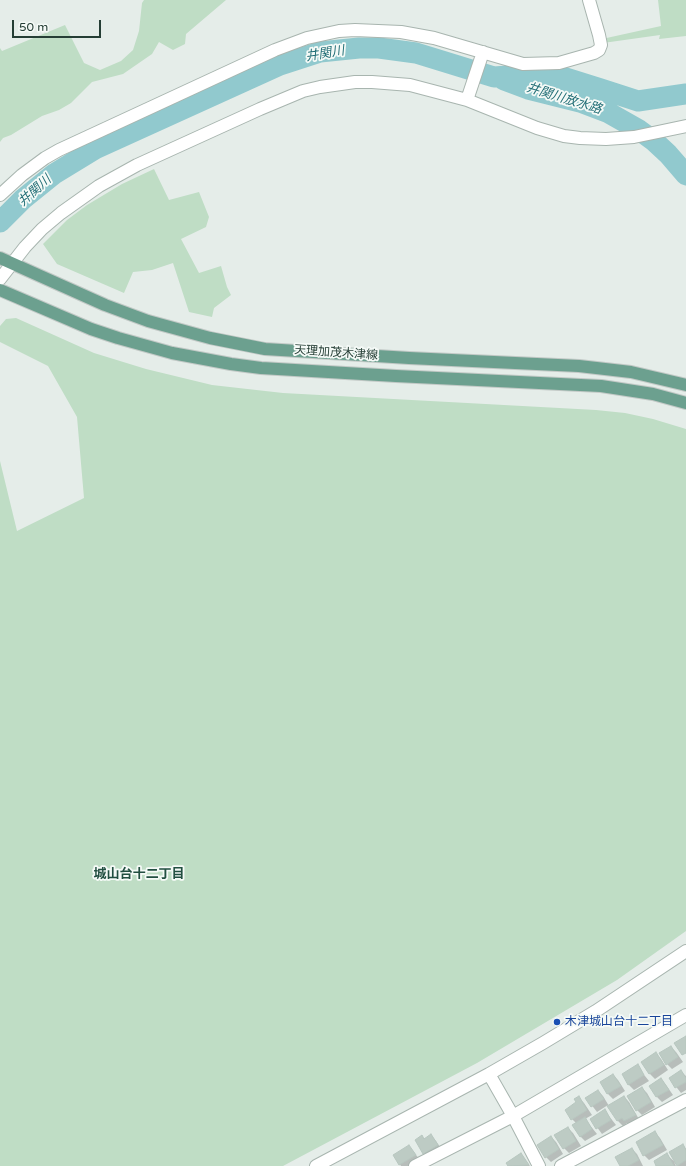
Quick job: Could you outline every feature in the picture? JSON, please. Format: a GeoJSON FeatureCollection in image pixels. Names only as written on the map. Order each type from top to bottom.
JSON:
{"type":"FeatureCollection","features":[{"type":"Feature","properties":{"kind":"main road","name":"天理加茂木津線"},"geometry":{"type":"LineString","coordinates":[[0,258],[105,305],[148,321],[210,338],[265,349],[592,367],[630,372],[686,385]]}},
{"type":"Feature","properties":{"kind":"main road","name":"天理加茂木津線"},"geometry":{"type":"LineString","coordinates":[[0,290],[91,329],[118,338],[172,353],[223,363],[261,368],[601,386],[653,394],[686,403]]}},
{"type":"Feature","properties":{"kind":"street"},"geometry":{"type":"LineString","coordinates":[[0,195],[22,175],[45,158],[59,150],[268,53],[307,38],[339,31],[371,30],[401,32],[434,38],[482,54],[523,64],[559,63],[594,54],[599,50],[600,45],[599,35],[589,0]]}},
{"type":"Feature","properties":{"kind":"street"},"geometry":{"type":"LineString","coordinates":[[467,100],[482,54]]}},
{"type":"Feature","properties":{"kind":"street"},"geometry":{"type":"LineString","coordinates":[[0,279],[25,247],[42,229],[61,213],[99,186],[131,169],[252,112],[303,91],[354,82],[390,82],[410,85],[467,100],[537,128],[564,136],[580,138],[606,139],[634,137],[686,126]]}},
{"type":"Feature","properties":{"kind":"street"},"geometry":{"type":"LineString","coordinates":[[316,1166],[489,1074],[543,1043],[596,1011],[686,951]]}},
{"type":"Feature","properties":{"kind":"street"},"geometry":{"type":"LineString","coordinates":[[415,1166],[513,1116],[686,1015]]}},
{"type":"Feature","properties":{"kind":"street"},"geometry":{"type":"LineString","coordinates":[[489,1074],[539,1166]]}},
{"type":"Feature","properties":{"kind":"street"},"geometry":{"type":"LineString","coordinates":[[561,1166],[686,1100]]}},
{"type":"Feature","properties":{"kind":"green space"},"geometry":{"type":"Polygon","coordinates":[[[144,0],[226,0],[186,34],[185,44],[173,50],[159,42],[152,54],[123,74],[92,82],[71,103],[59,110],[42,116],[11,135],[3,138],[0,142],[0,48],[2,51],[65,25],[84,63],[100,70],[121,61],[133,50],[139,31],[142,3],[144,0]]]}},
{"type":"Feature","properties":{"kind":"green space"},"geometry":{"type":"Polygon","coordinates":[[[658,0],[686,0],[686,36],[659,39],[660,35],[603,43],[602,39],[661,26],[658,0]]]}},
{"type":"Feature","properties":{"kind":"green space"},"geometry":{"type":"Polygon","coordinates":[[[154,169],[169,200],[199,192],[209,217],[206,227],[181,239],[199,273],[221,266],[231,295],[214,308],[212,317],[189,312],[173,263],[152,270],[133,272],[124,293],[57,264],[43,244],[67,220],[87,205],[122,184],[154,169]]]}},
{"type":"Feature","properties":{"kind":"green space"},"geometry":{"type":"Polygon","coordinates":[[[16,318],[94,353],[146,369],[212,385],[283,393],[596,410],[625,413],[653,419],[686,429],[686,931],[617,980],[477,1063],[283,1166],[0,1166],[0,461],[17,531],[84,498],[77,417],[48,366],[0,342],[0,326],[6,319],[16,318]]]}},
{"type":"Feature","properties":{"kind":"building"},"geometry":{"type":"Polygon","coordinates":[[[686,1036],[686,1053],[682,1055],[674,1043],[686,1036]]]}},
{"type":"Feature","properties":{"kind":"building"},"geometry":{"type":"Polygon","coordinates":[[[671,1046],[678,1057],[666,1065],[659,1053],[671,1046]]]}},
{"type":"Feature","properties":{"kind":"building"},"geometry":{"type":"Polygon","coordinates":[[[656,1052],[664,1065],[649,1074],[641,1062],[656,1052]]]}},
{"type":"Feature","properties":{"kind":"building"},"geometry":{"type":"Polygon","coordinates":[[[638,1064],[644,1075],[628,1085],[622,1074],[638,1064]]]}},
{"type":"Feature","properties":{"kind":"building"},"geometry":{"type":"Polygon","coordinates":[[[681,1070],[686,1078],[686,1082],[675,1088],[669,1078],[681,1070]]]}},
{"type":"Feature","properties":{"kind":"building"},"geometry":{"type":"Polygon","coordinates":[[[613,1074],[621,1086],[607,1094],[600,1082],[613,1074]]]}},
{"type":"Feature","properties":{"kind":"building"},"geometry":{"type":"Polygon","coordinates":[[[661,1078],[669,1090],[656,1097],[649,1086],[661,1078]]]}},
{"type":"Feature","properties":{"kind":"building"},"geometry":{"type":"Polygon","coordinates":[[[642,1087],[651,1102],[636,1111],[627,1096],[642,1087]]]}},
{"type":"Feature","properties":{"kind":"building"},"geometry":{"type":"Polygon","coordinates":[[[598,1090],[604,1099],[591,1107],[585,1098],[598,1090]]]}},
{"type":"Feature","properties":{"kind":"building"},"geometry":{"type":"Polygon","coordinates":[[[579,1096],[587,1110],[571,1120],[565,1110],[576,1102],[574,1099],[579,1096]]]}},
{"type":"Feature","properties":{"kind":"building"},"geometry":{"type":"Polygon","coordinates":[[[624,1096],[636,1115],[624,1121],[622,1118],[617,1121],[607,1106],[624,1096]]]}},
{"type":"Feature","properties":{"kind":"building"},"geometry":{"type":"Polygon","coordinates":[[[605,1109],[611,1120],[596,1129],[590,1119],[605,1109]]]}},
{"type":"Feature","properties":{"kind":"building"},"geometry":{"type":"Polygon","coordinates":[[[585,1117],[592,1129],[580,1137],[572,1125],[585,1117]]]}},
{"type":"Feature","properties":{"kind":"building"},"geometry":{"type":"Polygon","coordinates":[[[568,1127],[576,1141],[563,1149],[554,1135],[568,1127]]]}},
{"type":"Feature","properties":{"kind":"building"},"geometry":{"type":"Polygon","coordinates":[[[655,1131],[663,1145],[643,1156],[636,1142],[655,1131]]]}},
{"type":"Feature","properties":{"kind":"building"},"geometry":{"type":"Polygon","coordinates":[[[431,1134],[438,1145],[423,1154],[415,1140],[422,1135],[424,1139],[431,1134]]]}},
{"type":"Feature","properties":{"kind":"building"},"geometry":{"type":"Polygon","coordinates":[[[551,1136],[559,1149],[545,1158],[537,1145],[551,1136]]]}},
{"type":"Feature","properties":{"kind":"building"},"geometry":{"type":"Polygon","coordinates":[[[683,1144],[686,1150],[686,1160],[677,1166],[669,1152],[683,1144]]]}},
{"type":"Feature","properties":{"kind":"building"},"geometry":{"type":"Polygon","coordinates":[[[409,1145],[416,1155],[399,1165],[393,1155],[409,1145]]]}},
{"type":"Feature","properties":{"kind":"building"},"geometry":{"type":"Polygon","coordinates":[[[632,1148],[639,1160],[628,1166],[620,1166],[615,1157],[632,1148]]]}},
{"type":"Feature","properties":{"kind":"building"},"geometry":{"type":"Polygon","coordinates":[[[521,1153],[529,1165],[508,1166],[506,1163],[521,1153]]]}},
{"type":"Feature","properties":{"kind":"building"},"geometry":{"type":"Polygon","coordinates":[[[667,1153],[674,1166],[656,1166],[654,1161],[667,1153]]]}},
{"type":"Feature","properties":{"kind":"waterway","name":"井関川"},"geometry":{"type":"LineString","coordinates":[[0,222],[23,199],[54,174],[95,149],[280,65],[320,52],[359,48],[379,48],[416,53],[494,77],[550,73],[638,101],[686,94]]}},
{"type":"Feature","properties":{"kind":"waterway","name":"井関川放水路"},"geometry":{"type":"LineString","coordinates":[[504,80],[528,89],[580,102],[609,113],[639,130],[654,141],[668,154],[686,175]]}},
{"type":"Feature","properties":{"kind":"place","name":"木津城山台十二丁目"},"geometry":{"type":"Point","coordinates":[557,1022]}},
{"type":"Feature","properties":{"kind":"district","name":"城山台十二丁目"},"geometry":{"type":"Point","coordinates":[139,875]}}]}
